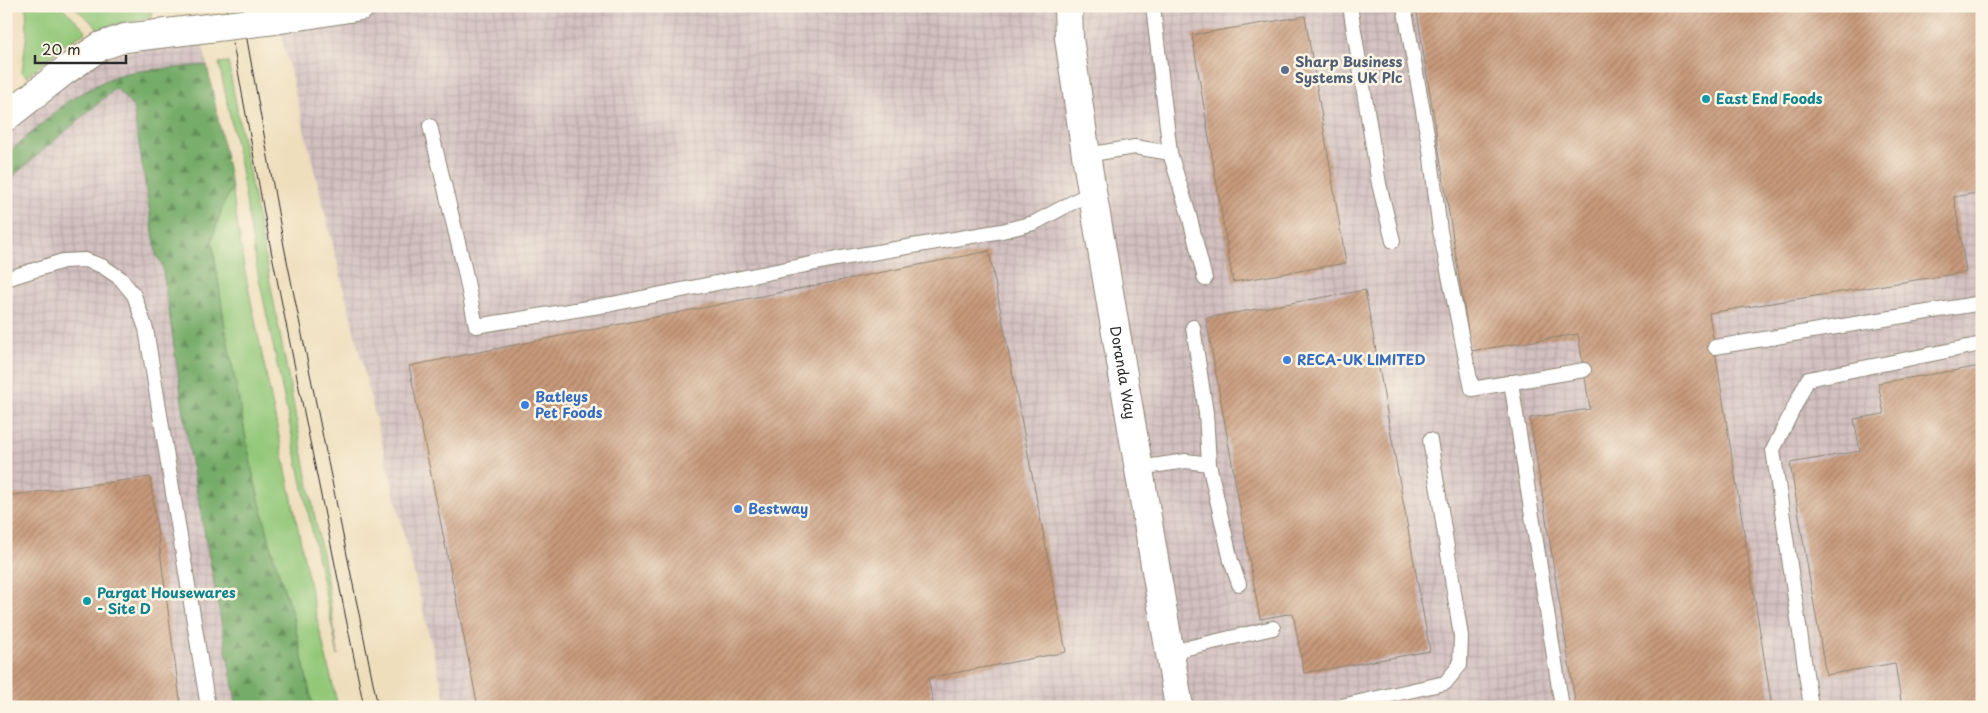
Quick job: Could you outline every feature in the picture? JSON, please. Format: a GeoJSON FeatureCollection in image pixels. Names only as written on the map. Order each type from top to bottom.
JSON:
{"type":"FeatureCollection","features":[{"type":"Feature","properties":{"kind":"street"},"geometry":{"type":"LineString","coordinates":[[6,117],[63,72],[101,46],[125,38],[275,20],[361,6]]}},
{"type":"Feature","properties":{"kind":"street","name":"Doranda Way"},"geometry":{"type":"LineString","coordinates":[[1057,6],[1069,38]]}},
{"type":"Feature","properties":{"kind":"street","name":"Doranda Way"},"geometry":{"type":"LineString","coordinates":[[1068,6],[1069,38],[1086,155],[1179,707]]}},
{"type":"Feature","properties":{"kind":"lane"},"geometry":{"type":"LineString","coordinates":[[1153,6],[1170,153],[1205,279]]}},
{"type":"Feature","properties":{"kind":"lane"},"geometry":{"type":"LineString","coordinates":[[1350,6],[1379,184],[1393,241]]}},
{"type":"Feature","properties":{"kind":"lane"},"geometry":{"type":"LineString","coordinates":[[1404,6],[1430,150],[1440,231],[1472,389],[1584,370]]}},
{"type":"Feature","properties":{"kind":"lane"},"geometry":{"type":"LineString","coordinates":[[430,126],[464,267],[476,326],[612,304],[836,259],[1002,231],[1034,222],[1092,192]]}},
{"type":"Feature","properties":{"kind":"lane"},"geometry":{"type":"LineString","coordinates":[[1086,155],[1135,147],[1170,153]]}},
{"type":"Feature","properties":{"kind":"lane"},"geometry":{"type":"LineString","coordinates":[[6,279],[63,261],[85,260],[102,266],[120,278],[134,295],[146,329],[208,707]]}},
{"type":"Feature","properties":{"kind":"lane"},"geometry":{"type":"LineString","coordinates":[[1715,347],[1982,303]]}},
{"type":"Feature","properties":{"kind":"lane"},"geometry":{"type":"LineString","coordinates":[[1193,327],[1206,413],[1209,464],[1231,562],[1239,584]]}},
{"type":"Feature","properties":{"kind":"lane"},"geometry":{"type":"LineString","coordinates":[[1811,707],[1773,450],[1808,379],[1982,344]]}},
{"type":"Feature","properties":{"kind":"lane"},"geometry":{"type":"LineString","coordinates":[[1511,382],[1562,707]]}},
{"type":"Feature","properties":{"kind":"lane"},"geometry":{"type":"LineString","coordinates":[[1337,707],[1445,683],[1460,665],[1462,636],[1430,440]]}},
{"type":"Feature","properties":{"kind":"lane"},"geometry":{"type":"LineString","coordinates":[[1139,468],[1186,461],[1209,464]]}},
{"type":"Feature","properties":{"kind":"lane"},"geometry":{"type":"LineString","coordinates":[[1170,652],[1273,628]]}},
{"type":"Feature","properties":{"kind":"shaded area"},"geometry":{"type":"Polygon","coordinates":[[[274,6],[1982,6],[1982,707],[447,707],[274,6]]]}},
{"type":"Feature","properties":{"kind":"shaded area"},"geometry":{"type":"Polygon","coordinates":[[[200,29],[207,65],[169,70],[133,107],[157,257],[162,264],[190,455],[237,707],[6,707],[6,117],[63,72],[200,29]]]}},
{"type":"Feature","properties":{"kind":"green space"},"geometry":{"type":"Polygon","coordinates":[[[26,6],[61,6],[85,29],[84,34],[64,45],[27,77],[22,72],[27,32],[26,6]]]}},
{"type":"Feature","properties":{"kind":"green space"},"geometry":{"type":"Polygon","coordinates":[[[73,6],[150,6],[152,18],[116,24],[98,30],[96,26],[73,6]]]}},
{"type":"Feature","properties":{"kind":"green space"},"geometry":{"type":"Polygon","coordinates":[[[228,62],[327,580],[338,655],[256,264],[240,164],[219,63],[228,62]]]}},
{"type":"Feature","properties":{"kind":"green space"},"geometry":{"type":"Polygon","coordinates":[[[207,65],[232,188],[223,205],[212,240],[225,327],[253,475],[274,558],[293,617],[313,707],[237,707],[190,455],[162,264],[157,257],[133,107],[116,88],[6,182],[6,155],[68,101],[108,79],[122,74],[207,65]]]}},
{"type":"Feature","properties":{"kind":"green space"},"geometry":{"type":"Polygon","coordinates":[[[232,188],[244,267],[314,606],[338,707],[313,707],[293,617],[274,558],[253,475],[225,327],[212,240],[223,205],[232,188]]]}},
{"type":"Feature","properties":{"kind":"building","name":"East End Foods"},"geometry":{"type":"Polygon","coordinates":[[[1416,6],[1982,6],[1982,192],[1954,197],[1966,272],[1709,313],[1772,707],[1576,707],[1530,418],[1590,409],[1578,334],[1471,351],[1416,6]]]}},
{"type":"Feature","properties":{"kind":"building"},"geometry":{"type":"Polygon","coordinates":[[[1305,16],[1346,263],[1233,282],[1192,35],[1305,16]]]}},
{"type":"Feature","properties":{"kind":"building","name":"Bestway"},"geometry":{"type":"Polygon","coordinates":[[[989,251],[1066,652],[928,678],[934,707],[791,707],[791,705],[782,707],[478,707],[409,366],[989,251]]]}},
{"type":"Feature","properties":{"kind":"building"},"geometry":{"type":"Polygon","coordinates":[[[1365,290],[1430,651],[1304,673],[1293,613],[1260,619],[1206,318],[1365,290]]]}},
{"type":"Feature","properties":{"kind":"building"},"geometry":{"type":"Polygon","coordinates":[[[1982,366],[1982,707],[1902,707],[1895,663],[1826,675],[1790,463],[1860,451],[1854,419],[1884,414],[1878,383],[1982,366]]]}},
{"type":"Feature","properties":{"kind":"building","name":"Pargat Housewares - Site D"},"geometry":{"type":"Polygon","coordinates":[[[150,477],[181,707],[6,707],[6,496],[150,477]]]}},
{"type":"Feature","properties":{"kind":"tram line"},"geometry":{"type":"LineString","coordinates":[[226,6],[271,250],[364,707]]}},
{"type":"Feature","properties":{"kind":"tram line"},"geometry":{"type":"LineString","coordinates":[[241,6],[284,246],[378,707]]}},
{"type":"Feature","properties":{"kind":"place","name":"Sharp Business Systems UK Plc"},"geometry":{"type":"Point","coordinates":[1285,70]}},
{"type":"Feature","properties":{"kind":"place","name":"East End Foods"},"geometry":{"type":"Point","coordinates":[1706,99]}},
{"type":"Feature","properties":{"kind":"place","name":"RECA-UK LIMITED"},"geometry":{"type":"Point","coordinates":[1287,360]}},
{"type":"Feature","properties":{"kind":"place","name":"Batleys Pet Foods"},"geometry":{"type":"Point","coordinates":[525,405]}},
{"type":"Feature","properties":{"kind":"place","name":"Bestway"},"geometry":{"type":"Point","coordinates":[738,509]}},
{"type":"Feature","properties":{"kind":"place","name":"Pargat Housewares - Site D"},"geometry":{"type":"Point","coordinates":[87,601]}}]}
